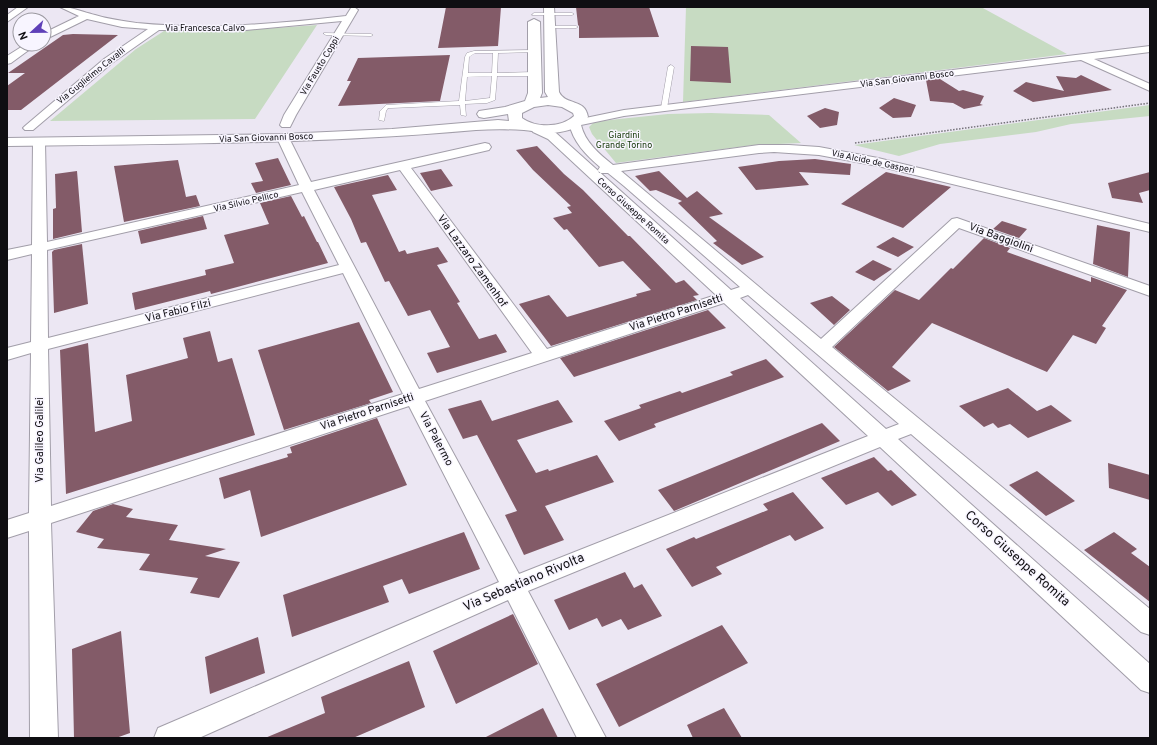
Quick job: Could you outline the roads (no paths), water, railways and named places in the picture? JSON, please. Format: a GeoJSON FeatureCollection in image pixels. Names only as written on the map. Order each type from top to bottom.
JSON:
{"type":"FeatureCollection","features":[{"type":"Feature","properties":{"kind":"main road"},"geometry":{"type":"LineString","coordinates":[[531,127],[517,121],[514,116],[516,111],[526,105],[535,93],[534,11]]}},
{"type":"Feature","properties":{"kind":"main road"},"geometry":{"type":"LineString","coordinates":[[549,11],[552,92],[555,98],[561,102]]}},
{"type":"Feature","properties":{"kind":"main road","name":"Via San Giovanni Bosco"},"geometry":{"type":"LineString","coordinates":[[14,128],[38,132],[392,133],[498,124],[557,128],[576,117],[561,102],[546,101],[497,112],[463,109],[284,132]]}},
{"type":"Feature","properties":{"kind":"main road","name":"Via San Giovanni Bosco"},"geometry":{"type":"LineString","coordinates":[[7,142],[38,132]]}},
{"type":"Feature","properties":{"kind":"street"},"geometry":{"type":"LineString","coordinates":[[7,19],[20,10],[33,7]]}},
{"type":"Feature","properties":{"kind":"street","name":"Via Francesca Calvo"},"geometry":{"type":"LineString","coordinates":[[64,7],[86,16],[121,24],[156,28],[246,28],[349,18]]}},
{"type":"Feature","properties":{"kind":"street","name":"Via Fausto Coppi"},"geometry":{"type":"LineString","coordinates":[[284,132],[339,34],[356,7]]}},
{"type":"Feature","properties":{"kind":"street"},"geometry":{"type":"LineString","coordinates":[[52,33],[86,16]]}},
{"type":"Feature","properties":{"kind":"street","name":"Via Guglielmo Cavalli"},"geometry":{"type":"LineString","coordinates":[[38,132],[108,61],[156,28]]}},
{"type":"Feature","properties":{"kind":"street","name":"Via San Giovanni Bosco"},"geometry":{"type":"LineString","coordinates":[[576,117],[624,113],[1150,49]]}},
{"type":"Feature","properties":{"kind":"street"},"geometry":{"type":"LineString","coordinates":[[9,59],[20,52]]}},
{"type":"Feature","properties":{"kind":"street"},"geometry":{"type":"LineString","coordinates":[[1084,58],[1150,88]]}},
{"type":"Feature","properties":{"kind":"street"},"geometry":{"type":"LineString","coordinates":[[1080,70],[1127,64]]}},
{"type":"Feature","properties":{"kind":"street","name":"Via San Giovanni Bosco"},"geometry":{"type":"LineString","coordinates":[[664,108],[739,110]]}},
{"type":"Feature","properties":{"kind":"street","name":"Corso Giuseppe Romita"},"geometry":{"type":"LineString","coordinates":[[576,117],[577,130],[586,146],[609,169],[629,184],[751,289],[915,425],[1150,624]]}},
{"type":"Feature","properties":{"kind":"street","name":"Corso Giuseppe Romita"},"geometry":{"type":"LineString","coordinates":[[531,127],[552,136],[1150,681]]}},
{"type":"Feature","properties":{"kind":"street","name":"Via Galileo Galilei"},"geometry":{"type":"LineString","coordinates":[[38,132],[38,248],[41,346],[40,519],[44,738]]}},
{"type":"Feature","properties":{"kind":"street","name":"Via Palermo"},"geometry":{"type":"LineString","coordinates":[[284,132],[307,188],[592,738]]}},
{"type":"Feature","properties":{"kind":"street","name":"Via Silvio Pellico"},"geometry":{"type":"LineString","coordinates":[[7,255],[485,147]]}},
{"type":"Feature","properties":{"kind":"street","name":"Via Alcide de Gasperi"},"geometry":{"type":"LineString","coordinates":[[591,172],[768,148],[836,153],[1150,228]]}},
{"type":"Feature","properties":{"kind":"street","name":"Via Lazzaro Zamenhof"},"geometry":{"type":"LineString","coordinates":[[403,166],[542,355]]}},
{"type":"Feature","properties":{"kind":"street","name":"Via Baggiolini"},"geometry":{"type":"LineString","coordinates":[[822,347],[957,222],[1150,291]]}},
{"type":"Feature","properties":{"kind":"street","name":"Via Fabio Filzi"},"geometry":{"type":"LineString","coordinates":[[7,354],[348,267]]}},
{"type":"Feature","properties":{"kind":"street"},"geometry":{"type":"LineString","coordinates":[[728,296],[751,289]]}},
{"type":"Feature","properties":{"kind":"street","name":"Via Pietro Parnisetti"},"geometry":{"type":"LineString","coordinates":[[7,529],[728,296]]}},
{"type":"Feature","properties":{"kind":"street"},"geometry":{"type":"LineString","coordinates":[[884,438],[915,425]]}},
{"type":"Feature","properties":{"kind":"street","name":"Via Sebastiano Rivolta"},"geometry":{"type":"LineString","coordinates":[[168,738],[513,587],[884,438]]}},
{"type":"Feature","properties":{"kind":"lane"},"geometry":{"type":"LineString","coordinates":[[534,11],[572,14]]}},
{"type":"Feature","properties":{"kind":"lane"},"geometry":{"type":"LineString","coordinates":[[549,28],[576,27]]}},
{"type":"Feature","properties":{"kind":"lane"},"geometry":{"type":"LineString","coordinates":[[326,34],[371,35]]}},
{"type":"Feature","properties":{"kind":"lane"},"geometry":{"type":"LineString","coordinates":[[496,52],[493,99],[463,109],[465,75],[469,54],[496,52],[534,50]]}},
{"type":"Feature","properties":{"kind":"lane"},"geometry":{"type":"LineString","coordinates":[[664,108],[671,67]]}},
{"type":"Feature","properties":{"kind":"lane"},"geometry":{"type":"LineString","coordinates":[[465,75],[534,74]]}},
{"type":"Feature","properties":{"kind":"park label","name":"Giardini Grande Torino"},"geometry":{"type":"Point","coordinates":[624,140]}}]}
